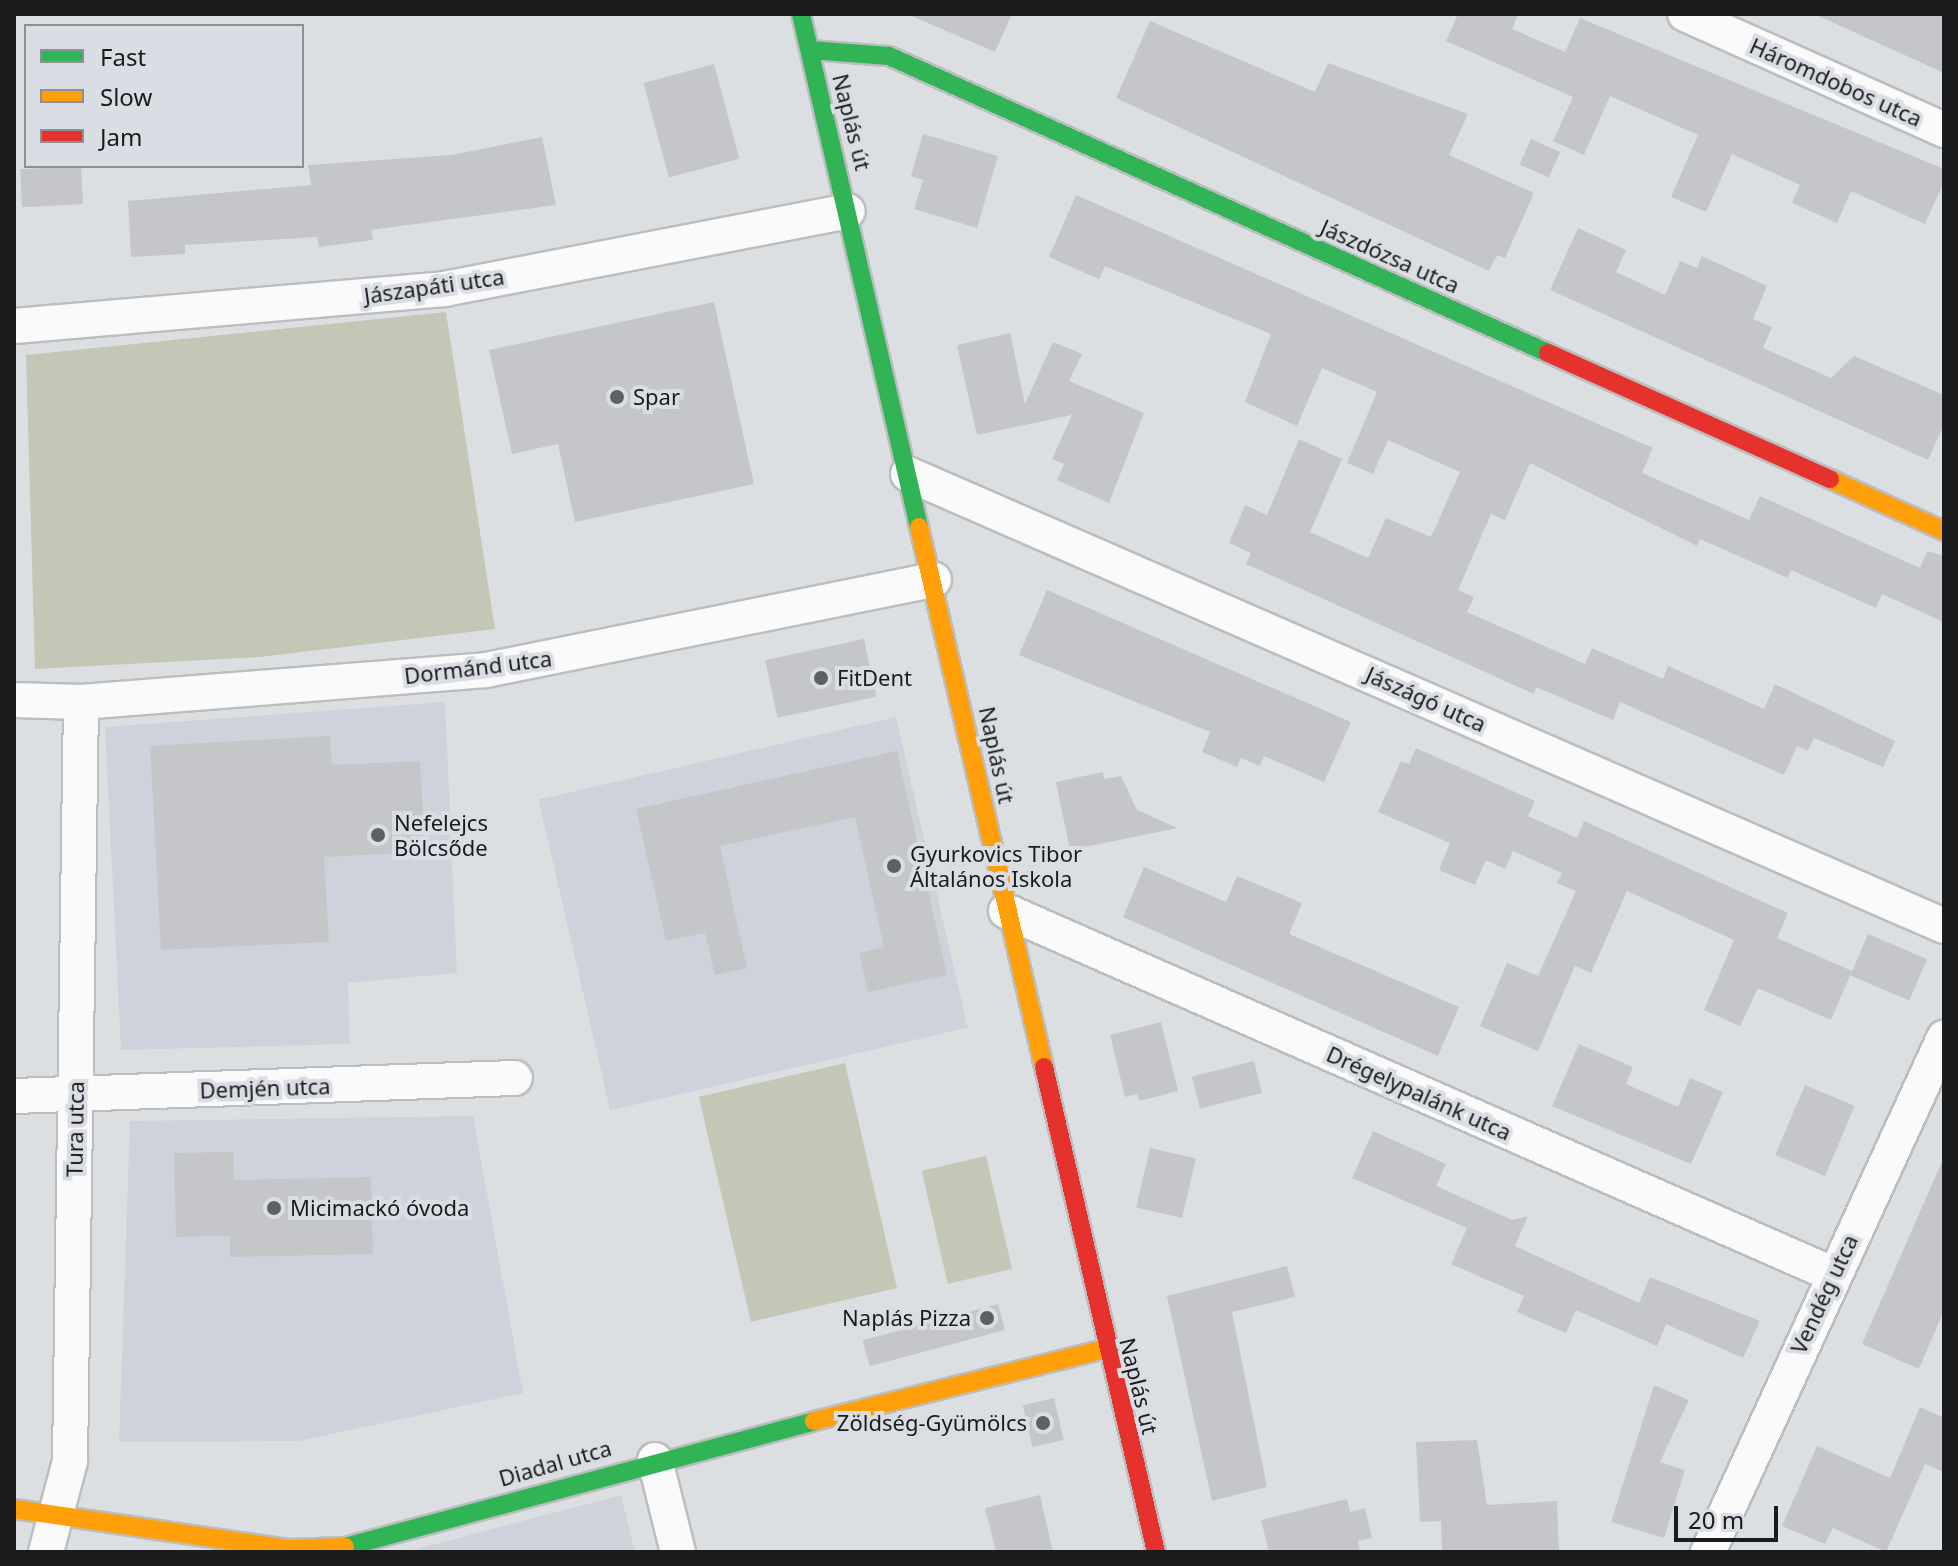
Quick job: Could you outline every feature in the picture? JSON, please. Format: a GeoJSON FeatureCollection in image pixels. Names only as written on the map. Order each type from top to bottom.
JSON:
{"type":"FeatureCollection","features":[{"type":"Feature","properties":{"kind":"street","name":"Naplás út"},"geometry":{"type":"LineString","coordinates":[[801,14],[934,580],[1104,1349],[1156,1552]]}},
{"type":"Feature","properties":{"kind":"street","name":"Háromdobos utca"},"geometry":{"type":"LineString","coordinates":[[1685,14],[1944,130]]}},
{"type":"Feature","properties":{"kind":"street","name":"Jászdózsa utca"},"geometry":{"type":"LineString","coordinates":[[810,50],[889,56],[1944,531]]}},
{"type":"Feature","properties":{"kind":"street","name":"Jászapáti utca"},"geometry":{"type":"LineString","coordinates":[[14,326],[444,289],[848,211]]}},
{"type":"Feature","properties":{"kind":"street","name":"Jászágó utca"},"geometry":{"type":"LineString","coordinates":[[908,474],[1944,926]]}},
{"type":"Feature","properties":{"kind":"street","name":"Dormánd utca"},"geometry":{"type":"LineString","coordinates":[[14,700],[81,702],[486,670],[934,580]]}},
{"type":"Feature","properties":{"kind":"street","name":"Tura utca"},"geometry":{"type":"LineString","coordinates":[[46,1552],[59,1513],[70,1461],[81,702]]}},
{"type":"Feature","properties":{"kind":"street","name":"Drégelypalánk utca"},"geometry":{"type":"LineString","coordinates":[[1006,911],[1832,1274]]}},
{"type":"Feature","properties":{"kind":"street","name":"Vendég utca"},"geometry":{"type":"LineString","coordinates":[[1708,1552],[1832,1274],[1944,1038]]}},
{"type":"Feature","properties":{"kind":"street","name":"Demjén utca"},"geometry":{"type":"LineString","coordinates":[[14,1096],[515,1078]]}},
{"type":"Feature","properties":{"kind":"street","name":"Diadal utca"},"geometry":{"type":"LineString","coordinates":[[14,1509],[59,1513],[288,1549],[365,1546],[655,1460],[1104,1349]]}},
{"type":"Feature","properties":{"kind":"street"},"geometry":{"type":"LineString","coordinates":[[655,1460],[678,1552]]}},
{"type":"Feature","properties":{"kind":"shaded area"},"geometry":{"type":"Polygon","coordinates":[[[445,702],[457,973],[348,983],[350,1044],[121,1050],[105,727],[445,702]]]}},
{"type":"Feature","properties":{"kind":"shaded area"},"geometry":{"type":"Polygon","coordinates":[[[896,717],[968,1028],[610,1110],[538,800],[896,717]]]}},
{"type":"Feature","properties":{"kind":"shaded area"},"geometry":{"type":"Polygon","coordinates":[[[473,1116],[523,1393],[299,1441],[119,1442],[130,1121],[473,1116]]]}},
{"type":"Feature","properties":{"kind":"shaded area"},"geometry":{"type":"Polygon","coordinates":[[[621,1495],[635,1552],[405,1552],[621,1495]]]}},
{"type":"Feature","properties":{"kind":"green space"},"geometry":{"type":"Polygon","coordinates":[[[446,312],[495,629],[260,657],[35,669],[26,355],[446,312]]]}},
{"type":"Feature","properties":{"kind":"green space"},"geometry":{"type":"Polygon","coordinates":[[[845,1063],[897,1288],[751,1322],[699,1097],[845,1063]]]}},
{"type":"Feature","properties":{"kind":"green space"},"geometry":{"type":"Polygon","coordinates":[[[986,1156],[1012,1269],[948,1284],[922,1171],[986,1156]]]}},
{"type":"Feature","properties":{"kind":"building"},"geometry":{"type":"Polygon","coordinates":[[[907,14],[1012,14],[995,52],[907,14]]]}},
{"type":"Feature","properties":{"kind":"building"},"geometry":{"type":"Polygon","coordinates":[[[1458,14],[1518,14],[1512,29],[1565,52],[1580,18],[1944,169],[1944,182],[1925,224],[1851,191],[1837,223],[1792,203],[1800,185],[1732,154],[1706,212],[1671,197],[1698,135],[1610,96],[1584,155],[1553,141],[1573,97],[1446,41],[1458,14]]]}},
{"type":"Feature","properties":{"kind":"building"},"geometry":{"type":"Polygon","coordinates":[[[1814,14],[1944,14],[1944,73],[1920,62],[1814,14]]]}},
{"type":"Feature","properties":{"kind":"building"},"geometry":{"type":"Polygon","coordinates":[[[1150,21],[1315,92],[1328,63],[1468,114],[1449,155],[1534,193],[1505,258],[1497,255],[1489,271],[1116,98],[1150,21]]]}},
{"type":"Feature","properties":{"kind":"building"},"geometry":{"type":"Polygon","coordinates":[[[714,64],[739,159],[669,178],[643,83],[714,64]]]}},
{"type":"Feature","properties":{"kind":"building"},"geometry":{"type":"Polygon","coordinates":[[[923,134],[998,156],[977,228],[914,209],[923,180],[911,176],[923,134]]]}},
{"type":"Feature","properties":{"kind":"building"},"geometry":{"type":"Polygon","coordinates":[[[542,137],[556,205],[371,230],[373,240],[319,247],[317,237],[185,245],[185,254],[131,257],[128,201],[311,185],[308,165],[452,155],[542,137]]]}},
{"type":"Feature","properties":{"kind":"building"},"geometry":{"type":"Polygon","coordinates":[[[1531,139],[1560,152],[1549,178],[1520,165],[1531,139]]]}},
{"type":"Feature","properties":{"kind":"building"},"geometry":{"type":"Polygon","coordinates":[[[81,168],[83,204],[22,207],[20,169],[81,168]]]}},
{"type":"Feature","properties":{"kind":"building"},"geometry":{"type":"Polygon","coordinates":[[[1076,195],[1653,448],[1642,473],[1749,520],[1760,496],[1920,568],[1927,551],[1944,556],[1944,622],[1882,594],[1876,608],[1791,570],[1788,578],[1700,539],[1697,546],[1530,463],[1505,520],[1491,514],[1458,590],[1474,597],[1467,612],[1585,664],[1592,648],[1663,679],[1668,666],[1764,709],[1775,684],[1895,741],[1883,767],[1814,738],[1808,751],[1797,746],[1784,775],[1620,702],[1613,720],[1536,687],[1534,694],[1246,564],[1251,553],[1229,543],[1245,505],[1267,515],[1299,439],[1342,459],[1310,532],[1368,558],[1386,518],[1431,537],[1460,472],[1388,440],[1373,474],[1347,463],[1377,392],[1322,368],[1297,426],[1245,402],[1271,334],[1105,266],[1099,279],[1049,257],[1076,195]]]}},
{"type":"Feature","properties":{"kind":"building"},"geometry":{"type":"Polygon","coordinates":[[[1578,228],[1626,250],[1616,272],[1665,295],[1680,261],[1697,268],[1702,256],[1767,286],[1753,319],[1772,327],[1763,348],[1831,378],[1854,356],[1944,395],[1944,424],[1928,460],[1550,290],[1578,228]]]}},
{"type":"Feature","properties":{"kind":"building","name":"Spar"},"geometry":{"type":"Polygon","coordinates":[[[714,302],[754,484],[575,522],[558,444],[512,454],[489,350],[714,302]]]}},
{"type":"Feature","properties":{"kind":"building"},"geometry":{"type":"Polygon","coordinates":[[[1010,333],[1025,404],[1053,342],[1082,354],[1069,381],[1144,413],[1109,503],[1057,480],[1064,464],[1052,459],[1072,415],[977,435],[957,345],[1010,333]]]}},
{"type":"Feature","properties":{"kind":"building"},"geometry":{"type":"Polygon","coordinates":[[[1047,590],[1351,722],[1324,782],[1264,756],[1260,766],[1241,758],[1237,767],[1202,752],[1210,732],[1019,655],[1047,590]]]}},
{"type":"Feature","properties":{"kind":"building","name":"FitDent"},"geometry":{"type":"Polygon","coordinates":[[[864,639],[876,697],[777,718],[765,660],[864,639]]]}},
{"type":"Feature","properties":{"kind":"building","name":"Nefelejcs Bölcsőde"},"geometry":{"type":"Polygon","coordinates":[[[330,736],[332,765],[420,761],[425,852],[324,857],[329,942],[161,950],[150,746],[330,736]]]}},
{"type":"Feature","properties":{"kind":"building"},"geometry":{"type":"Polygon","coordinates":[[[1416,748],[1535,801],[1528,816],[1577,838],[1584,821],[1788,913],[1777,938],[1852,971],[1831,1020],[1758,988],[1740,1026],[1704,1010],[1734,940],[1627,891],[1591,973],[1575,966],[1538,1051],[1480,1026],[1507,963],[1538,976],[1576,891],[1557,883],[1562,873],[1513,851],[1505,869],[1486,860],[1475,885],[1439,870],[1450,843],[1378,812],[1401,761],[1409,764],[1416,748]]]}},
{"type":"Feature","properties":{"kind":"building","name":"Gyurkovics Tibor Általános Iskola"},"geometry":{"type":"Polygon","coordinates":[[[897,751],[947,975],[868,992],[859,953],[884,947],[855,817],[720,846],[747,968],[715,975],[705,933],[666,941],[636,809],[897,751]]]}},
{"type":"Feature","properties":{"kind":"building"},"geometry":{"type":"Polygon","coordinates":[[[1103,772],[1104,779],[1121,776],[1137,810],[1178,828],[1070,850],[1056,782],[1103,772]]]}},
{"type":"Feature","properties":{"kind":"building"},"geometry":{"type":"Polygon","coordinates":[[[1144,867],[1226,902],[1237,876],[1302,903],[1289,934],[1459,1007],[1438,1056],[1123,917],[1144,867]]]}},
{"type":"Feature","properties":{"kind":"building"},"geometry":{"type":"Polygon","coordinates":[[[1868,934],[1927,959],[1909,1000],[1850,975],[1868,934]]]}},
{"type":"Feature","properties":{"kind":"building"},"geometry":{"type":"Polygon","coordinates":[[[1161,1022],[1178,1091],[1139,1101],[1137,1094],[1125,1097],[1110,1035],[1161,1022]]]}},
{"type":"Feature","properties":{"kind":"building"},"geometry":{"type":"Polygon","coordinates":[[[1579,1044],[1633,1067],[1626,1084],[1678,1107],[1690,1078],[1723,1092],[1691,1164],[1552,1106],[1579,1044]]]}},
{"type":"Feature","properties":{"kind":"building"},"geometry":{"type":"Polygon","coordinates":[[[1254,1061],[1262,1093],[1200,1109],[1192,1076],[1254,1061]]]}},
{"type":"Feature","properties":{"kind":"building"},"geometry":{"type":"Polygon","coordinates":[[[1805,1085],[1855,1106],[1825,1176],[1775,1155],[1805,1085]]]}},
{"type":"Feature","properties":{"kind":"building"},"geometry":{"type":"Polygon","coordinates":[[[1373,1131],[1446,1164],[1436,1186],[1512,1220],[1528,1216],[1515,1246],[1639,1303],[1650,1277],[1760,1321],[1743,1358],[1666,1324],[1657,1346],[1576,1310],[1566,1333],[1517,1312],[1524,1296],[1451,1264],[1467,1228],[1352,1178],[1373,1131]]]}},
{"type":"Feature","properties":{"kind":"building"},"geometry":{"type":"Polygon","coordinates":[[[1150,1148],[1196,1159],[1182,1218],[1136,1207],[1150,1148]]]}},
{"type":"Feature","properties":{"kind":"building","name":"Micimackó óvoda"},"geometry":{"type":"Polygon","coordinates":[[[233,1152],[234,1180],[371,1177],[373,1254],[230,1257],[230,1236],[176,1237],[174,1153],[233,1152]]]}},
{"type":"Feature","properties":{"kind":"building"},"geometry":{"type":"Polygon","coordinates":[[[1944,1157],[1944,1310],[1919,1369],[1862,1344],[1944,1157]]]}},
{"type":"Feature","properties":{"kind":"building"},"geometry":{"type":"Polygon","coordinates":[[[1287,1266],[1295,1297],[1232,1312],[1267,1487],[1212,1501],[1167,1296],[1287,1266]]]}},
{"type":"Feature","properties":{"kind":"building"},"geometry":{"type":"Polygon","coordinates":[[[998,1304],[1005,1330],[870,1366],[863,1340],[998,1304]]]}},
{"type":"Feature","properties":{"kind":"building"},"geometry":{"type":"Polygon","coordinates":[[[1654,1385],[1689,1400],[1660,1462],[1685,1470],[1664,1538],[1611,1522],[1654,1385]]]}},
{"type":"Feature","properties":{"kind":"building","name":"Zöldség-Gyümölcs"},"geometry":{"type":"Polygon","coordinates":[[[1054,1398],[1064,1440],[1032,1447],[1023,1405],[1054,1398]]]}},
{"type":"Feature","properties":{"kind":"building"},"geometry":{"type":"Polygon","coordinates":[[[1920,1407],[1944,1418],[1944,1472],[1925,1464],[1886,1552],[1833,1528],[1825,1544],[1782,1526],[1817,1446],[1890,1478],[1920,1407]]]}},
{"type":"Feature","properties":{"kind":"building"},"geometry":{"type":"Polygon","coordinates":[[[1477,1440],[1487,1505],[1557,1501],[1559,1552],[1442,1552],[1441,1521],[1420,1522],[1416,1442],[1477,1440]]]}},
{"type":"Feature","properties":{"kind":"building"},"geometry":{"type":"Polygon","coordinates":[[[1040,1495],[1053,1552],[996,1552],[985,1508],[1040,1495]]]}},
{"type":"Feature","properties":{"kind":"building"},"geometry":{"type":"Polygon","coordinates":[[[1347,1499],[1350,1512],[1365,1508],[1372,1538],[1358,1541],[1360,1552],[1269,1552],[1261,1520],[1347,1499]]]}},
{"type":"Feature","properties":{"kind":"traffic: fast"},"geometry":{"type":"LineString","coordinates":[[801,14],[919,527]]}},
{"type":"Feature","properties":{"kind":"traffic: fast"},"geometry":{"type":"LineString","coordinates":[[810,50],[889,56],[1548,353]]}},
{"type":"Feature","properties":{"kind":"traffic: fast"},"geometry":{"type":"LineString","coordinates":[[345,1547],[814,1421]]}},
{"type":"Feature","properties":{"kind":"traffic: slow"},"geometry":{"type":"LineString","coordinates":[[1830,479],[1944,531]]}},
{"type":"Feature","properties":{"kind":"traffic: slow"},"geometry":{"type":"LineString","coordinates":[[919,527],[1044,1067]]}},
{"type":"Feature","properties":{"kind":"traffic: slow"},"geometry":{"type":"LineString","coordinates":[[814,1421],[1104,1349]]}},
{"type":"Feature","properties":{"kind":"traffic: slow"},"geometry":{"type":"LineString","coordinates":[[14,1509],[288,1549],[345,1547]]}},
{"type":"Feature","properties":{"kind":"traffic: jam"},"geometry":{"type":"LineString","coordinates":[[1548,353],[1830,479]]}},
{"type":"Feature","properties":{"kind":"traffic: jam"},"geometry":{"type":"LineString","coordinates":[[1044,1067],[1156,1552]]}},
{"type":"Feature","properties":{"kind":"place","name":"Spar"},"geometry":{"type":"Point","coordinates":[617,397]}},
{"type":"Feature","properties":{"kind":"place","name":"FitDent"},"geometry":{"type":"Point","coordinates":[821,678]}},
{"type":"Feature","properties":{"kind":"place","name":"Nefelejcs Bölcsőde"},"geometry":{"type":"Point","coordinates":[378,835]}},
{"type":"Feature","properties":{"kind":"place","name":"Gyurkovics Tibor Általános Iskola"},"geometry":{"type":"Point","coordinates":[894,866]}},
{"type":"Feature","properties":{"kind":"place","name":"Micimackó óvoda"},"geometry":{"type":"Point","coordinates":[274,1208]}},
{"type":"Feature","properties":{"kind":"place","name":"Naplás Pizza"},"geometry":{"type":"Point","coordinates":[987,1318]}},
{"type":"Feature","properties":{"kind":"place","name":"Zöldség-Gyümölcs"},"geometry":{"type":"Point","coordinates":[1043,1423]}}]}
